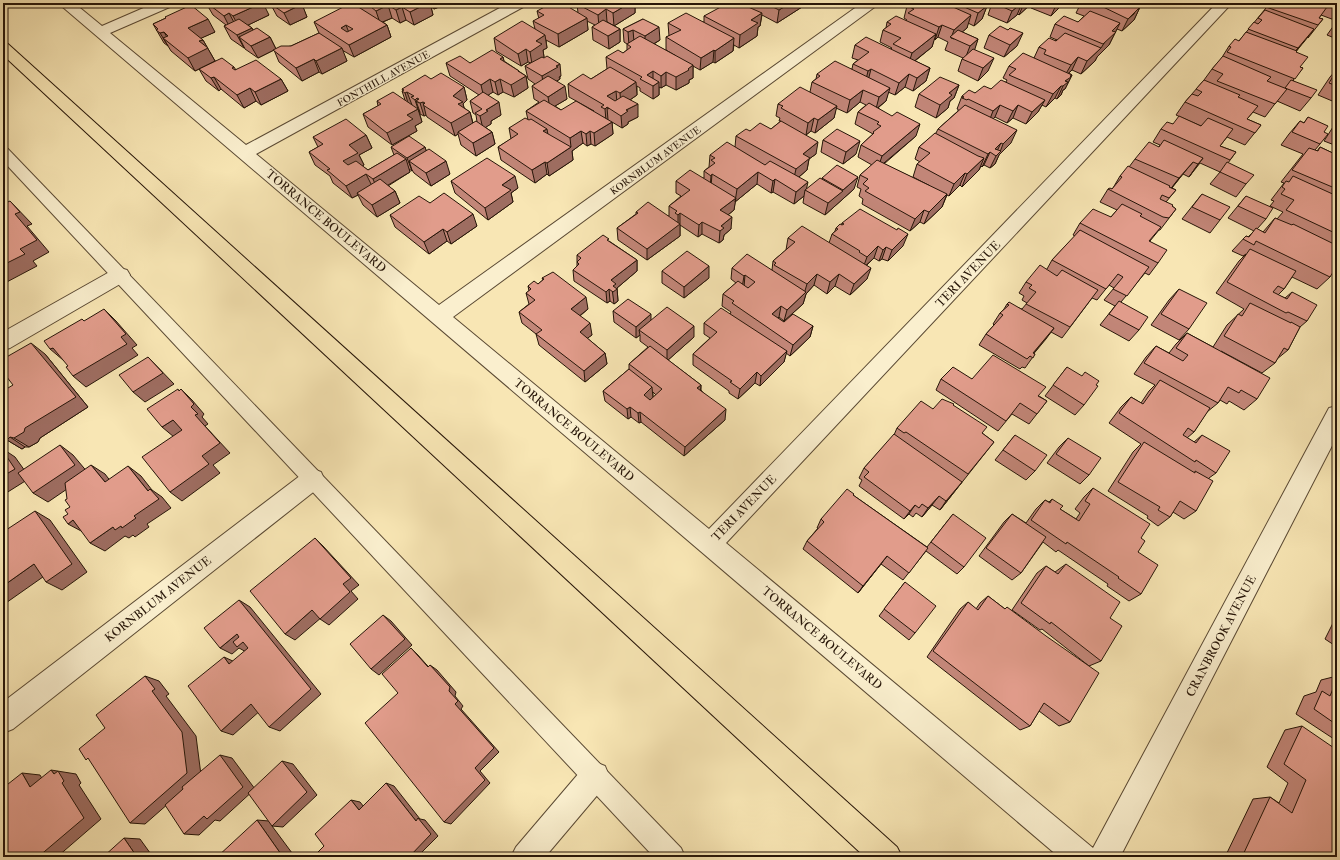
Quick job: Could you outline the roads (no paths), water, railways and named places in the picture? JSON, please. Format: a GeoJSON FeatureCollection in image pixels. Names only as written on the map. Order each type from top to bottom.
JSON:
{"type":"FeatureCollection","features":[{"type":"Feature","properties":{"kind":"main road"},"geometry":{"type":"LineString","coordinates":[[3,47],[887,857]]}},
{"type":"Feature","properties":{"kind":"street","name":"TORRANCE BOULEVARD"},"geometry":{"type":"LineString","coordinates":[[65,3],[1082,857]]}},
{"type":"Feature","properties":{"kind":"street"},"geometry":{"type":"LineString","coordinates":[[101,32],[167,3]]}},
{"type":"Feature","properties":{"kind":"street","name":"FONTHILL AVENUE"},"geometry":{"type":"LineString","coordinates":[[245,153],[520,3]]}},
{"type":"Feature","properties":{"kind":"street","name":"KORNBLUM AVENUE"},"geometry":{"type":"LineString","coordinates":[[439,316],[871,3]]}},
{"type":"Feature","properties":{"kind":"street","name":"TERI AVENUE"},"geometry":{"type":"LineString","coordinates":[[710,544],[1225,3]]}},
{"type":"Feature","properties":{"kind":"street"},"geometry":{"type":"LineString","coordinates":[[3,342],[120,275]]}},
{"type":"Feature","properties":{"kind":"street","name":"CRANBROOK AVENUE"},"geometry":{"type":"LineString","coordinates":[[1104,857],[1337,415]]}},
{"type":"Feature","properties":{"kind":"street","name":"KORNBLUM AVENUE"},"geometry":{"type":"LineString","coordinates":[[3,719],[313,479]]}},
{"type":"Feature","properties":{"kind":"street"},"geometry":{"type":"LineString","coordinates":[[526,857],[595,776]]}},
{"type":"Feature","properties":{"kind":"lane"},"geometry":{"type":"LineString","coordinates":[[3,152],[672,857]]}}]}
